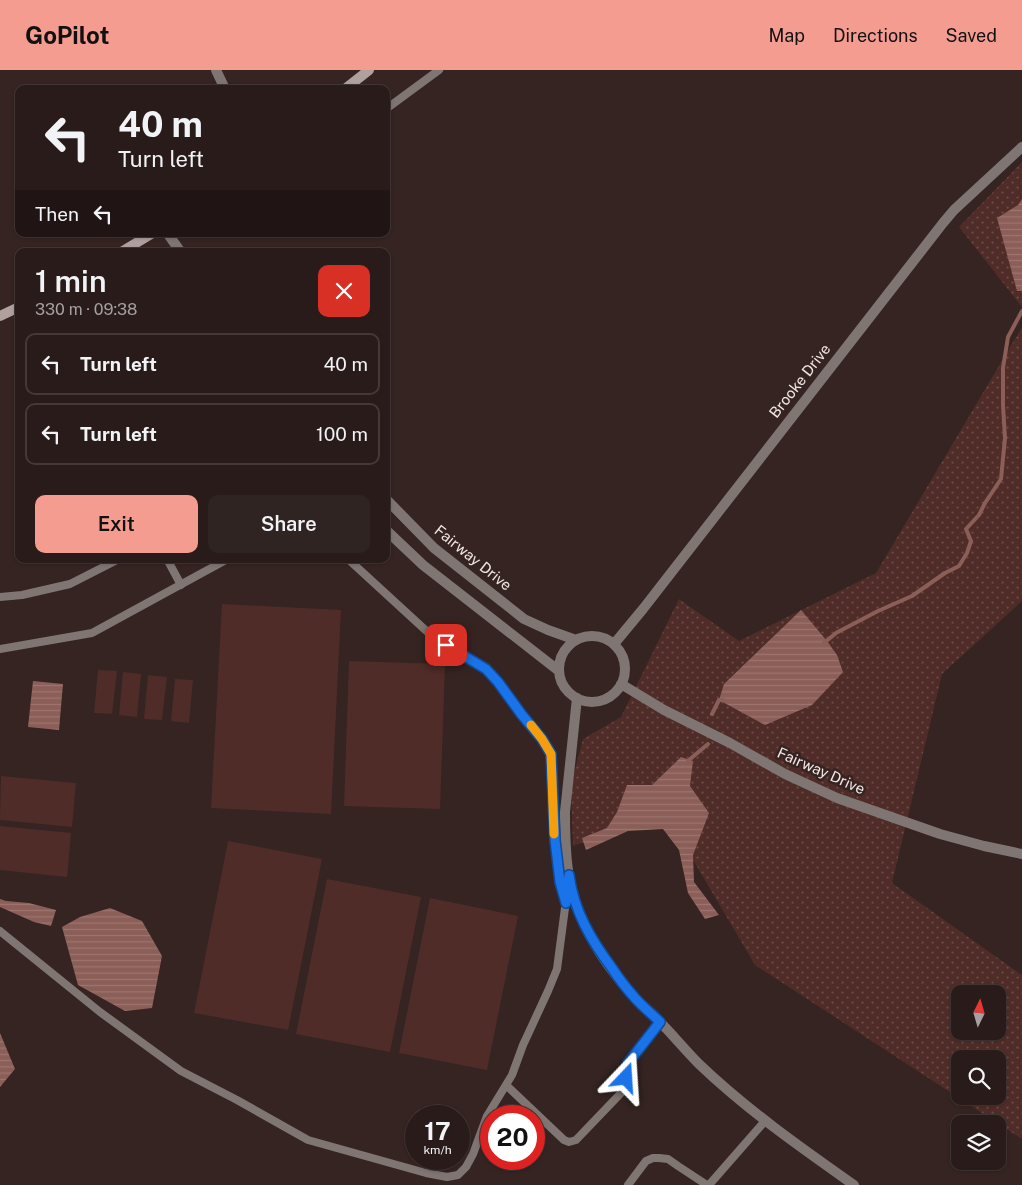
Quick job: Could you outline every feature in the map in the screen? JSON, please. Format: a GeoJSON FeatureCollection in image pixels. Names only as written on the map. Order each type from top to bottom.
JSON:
{"type":"FeatureCollection","features":[{"type":"Feature","properties":{"kind":"street"},"geometry":{"type":"LineString","coordinates":[[216,70],[223,85]]}},
{"type":"Feature","properties":{"kind":"street"},"geometry":{"type":"LineString","coordinates":[[350,85],[369,70]]}},
{"type":"Feature","properties":{"kind":"street","name":"Brooke Drive"},"geometry":{"type":"LineString","coordinates":[[614,644],[943,222],[1022,147]]}},
{"type":"Feature","properties":{"kind":"street"},"geometry":{"type":"LineString","coordinates":[[137,248],[148,237]]}},
{"type":"Feature","properties":{"kind":"street"},"geometry":{"type":"LineString","coordinates":[[170,237],[178,248]]}},
{"type":"Feature","properties":{"kind":"street"},"geometry":{"type":"LineString","coordinates":[[0,316],[15,308]]}},
{"type":"Feature","properties":{"kind":"street","name":"Fairway Drive"},"geometry":{"type":"LineString","coordinates":[[390,503],[434,548],[524,618],[548,630],[576,640]]}},
{"type":"Feature","properties":{"kind":"street"},"geometry":{"type":"LineString","coordinates":[[390,534],[423,565],[559,671]]}},
{"type":"Feature","properties":{"kind":"street"},"geometry":{"type":"LineString","coordinates":[[594,636],[604,638],[614,644],[619,651],[624,662],[624,673],[621,684],[610,696],[602,700],[585,701],[570,694],[564,687],[559,671],[560,662],[568,646],[576,640],[594,636]]}},
{"type":"Feature","properties":{"kind":"street","name":"Fairway Drive"},"geometry":{"type":"LineString","coordinates":[[621,684],[664,710],[730,743],[785,774],[837,798],[940,834],[1022,854]]}},
{"type":"Feature","properties":{"kind":"street"},"geometry":{"type":"LineString","coordinates":[[577,698],[565,812],[565,831],[571,886],[576,905],[589,935],[620,980],[698,1063],[765,1121],[854,1185]]}},
{"type":"Feature","properties":{"kind":"lane"},"geometry":{"type":"LineString","coordinates":[[390,106],[439,70]]}},
{"type":"Feature","properties":{"kind":"lane"},"geometry":{"type":"LineString","coordinates":[[0,597],[22,595],[70,584],[111,563]]}},
{"type":"Feature","properties":{"kind":"lane"},"geometry":{"type":"LineString","coordinates":[[169,563],[181,585]]}},
{"type":"Feature","properties":{"kind":"lane"},"geometry":{"type":"LineString","coordinates":[[0,649],[92,633],[222,563]]}},
{"type":"Feature","properties":{"kind":"lane"},"geometry":{"type":"LineString","coordinates":[[352,563],[434,637],[486,669],[542,739],[551,754],[555,840],[560,882],[566,903]]}},
{"type":"Feature","properties":{"kind":"lane"},"geometry":{"type":"LineString","coordinates":[[0,931],[100,1012],[182,1071],[308,1140],[426,1173],[447,1177],[458,1175],[466,1167],[473,1154],[487,1116],[512,1074],[557,969],[569,875]]}},
{"type":"Feature","properties":{"kind":"lane"},"geometry":{"type":"LineString","coordinates":[[506,1085],[564,1140],[569,1142],[576,1140],[622,1092],[628,1063],[660,1022]]}},
{"type":"Feature","properties":{"kind":"lane"},"geometry":{"type":"LineString","coordinates":[[628,1185],[646,1161],[659,1158],[668,1159],[708,1185],[765,1121]]}},
{"type":"Feature","properties":{"kind":"shaded area"},"geometry":{"type":"Polygon","coordinates":[[[1022,162],[1022,307],[959,227],[1022,162]]]}},
{"type":"Feature","properties":{"kind":"shaded area"},"geometry":{"type":"Polygon","coordinates":[[[1022,199],[1022,291],[1017,291],[997,218],[1018,205],[1022,199]]]}},
{"type":"Feature","properties":{"kind":"shaded area"},"geometry":{"type":"Polygon","coordinates":[[[1022,327],[1022,601],[942,674],[892,883],[1022,975],[1022,1139],[1006,1129],[1006,1115],[985,1115],[970,1105],[1006,1105],[1006,1050],[951,1050],[951,1093],[755,965],[676,831],[646,819],[573,846],[571,785],[583,739],[621,717],[679,599],[739,641],[876,573],[1022,327]]]}},
{"type":"Feature","properties":{"kind":"shaded area"},"geometry":{"type":"Polygon","coordinates":[[[222,604],[341,610],[331,814],[211,808],[222,604]]]}},
{"type":"Feature","properties":{"kind":"shaded area"},"geometry":{"type":"Polygon","coordinates":[[[801,610],[837,655],[843,672],[812,705],[765,725],[719,700],[724,684],[801,610]]]}},
{"type":"Feature","properties":{"kind":"shaded area"},"geometry":{"type":"Polygon","coordinates":[[[349,661],[445,664],[440,809],[344,806],[349,661]]]}},
{"type":"Feature","properties":{"kind":"shaded area"},"geometry":{"type":"Polygon","coordinates":[[[98,670],[117,671],[112,714],[94,713],[98,670]]]}},
{"type":"Feature","properties":{"kind":"shaded area"},"geometry":{"type":"Polygon","coordinates":[[[123,672],[141,674],[137,717],[119,715],[123,672]]]}},
{"type":"Feature","properties":{"kind":"shaded area"},"geometry":{"type":"Polygon","coordinates":[[[148,675],[167,677],[162,720],[144,719],[148,675]]]}},
{"type":"Feature","properties":{"kind":"shaded area"},"geometry":{"type":"Polygon","coordinates":[[[175,679],[193,680],[189,723],[171,721],[175,679]]]}},
{"type":"Feature","properties":{"kind":"shaded area"},"geometry":{"type":"Polygon","coordinates":[[[33,681],[63,684],[59,730],[28,727],[33,681]]]}},
{"type":"Feature","properties":{"kind":"shaded area"},"geometry":{"type":"Polygon","coordinates":[[[681,757],[693,761],[690,786],[709,813],[693,855],[694,882],[719,915],[705,919],[688,893],[679,850],[663,829],[628,831],[586,850],[582,838],[607,828],[617,812],[627,785],[652,785],[681,757]]]}},
{"type":"Feature","properties":{"kind":"shaded area"},"geometry":{"type":"Polygon","coordinates":[[[1,776],[76,783],[72,827],[0,820],[1,776]]]}},
{"type":"Feature","properties":{"kind":"shaded area"},"geometry":{"type":"Polygon","coordinates":[[[0,826],[71,833],[67,877],[0,870],[0,826]]]}},
{"type":"Feature","properties":{"kind":"shaded area"},"geometry":{"type":"Polygon","coordinates":[[[228,841],[322,859],[288,1030],[194,1013],[228,841]]]}},
{"type":"Feature","properties":{"kind":"shaded area"},"geometry":{"type":"Polygon","coordinates":[[[327,879],[421,897],[390,1052],[296,1034],[327,879]]]}},
{"type":"Feature","properties":{"kind":"shaded area"},"geometry":{"type":"Polygon","coordinates":[[[430,898],[518,916],[487,1070],[399,1053],[430,898]]]}},
{"type":"Feature","properties":{"kind":"shaded area"},"geometry":{"type":"Polygon","coordinates":[[[0,899],[29,903],[56,910],[51,926],[34,922],[0,907],[0,899]]]}},
{"type":"Feature","properties":{"kind":"shaded area"},"geometry":{"type":"Polygon","coordinates":[[[110,908],[142,921],[162,956],[152,1008],[125,1011],[78,985],[62,927],[80,917],[110,908]]]}},
{"type":"Feature","properties":{"kind":"shaded area"},"geometry":{"type":"Polygon","coordinates":[[[0,1033],[15,1069],[0,1087],[0,1033]]]}},
{"type":"Feature","properties":{"kind":"waterway"},"geometry":{"type":"LineString","coordinates":[[824,643],[836,633],[912,596],[945,573],[959,566],[967,553],[971,541],[966,529],[979,515],[1001,479],[1005,438],[1003,368],[1008,337],[1022,311]]}},
{"type":"Feature","properties":{"kind":"waterway"},"geometry":{"type":"LineString","coordinates":[[712,714],[719,700],[723,700]]}},
{"type":"Feature","properties":{"kind":"waterway"},"geometry":{"type":"LineString","coordinates":[[687,763],[708,744]]}},
{"type":"Feature","properties":{"kind":"slow traffic"},"geometry":{"type":"LineString","coordinates":[[531,725],[551,754],[554,834]]}},
{"type":"Feature","properties":{"kind":"route"},"geometry":{"type":"LineString","coordinates":[[446,645],[486,669],[542,739],[551,754],[555,840],[560,882],[566,903],[569,875],[576,905],[589,935],[620,980],[660,1022],[628,1063],[626,1078]]}}]}
